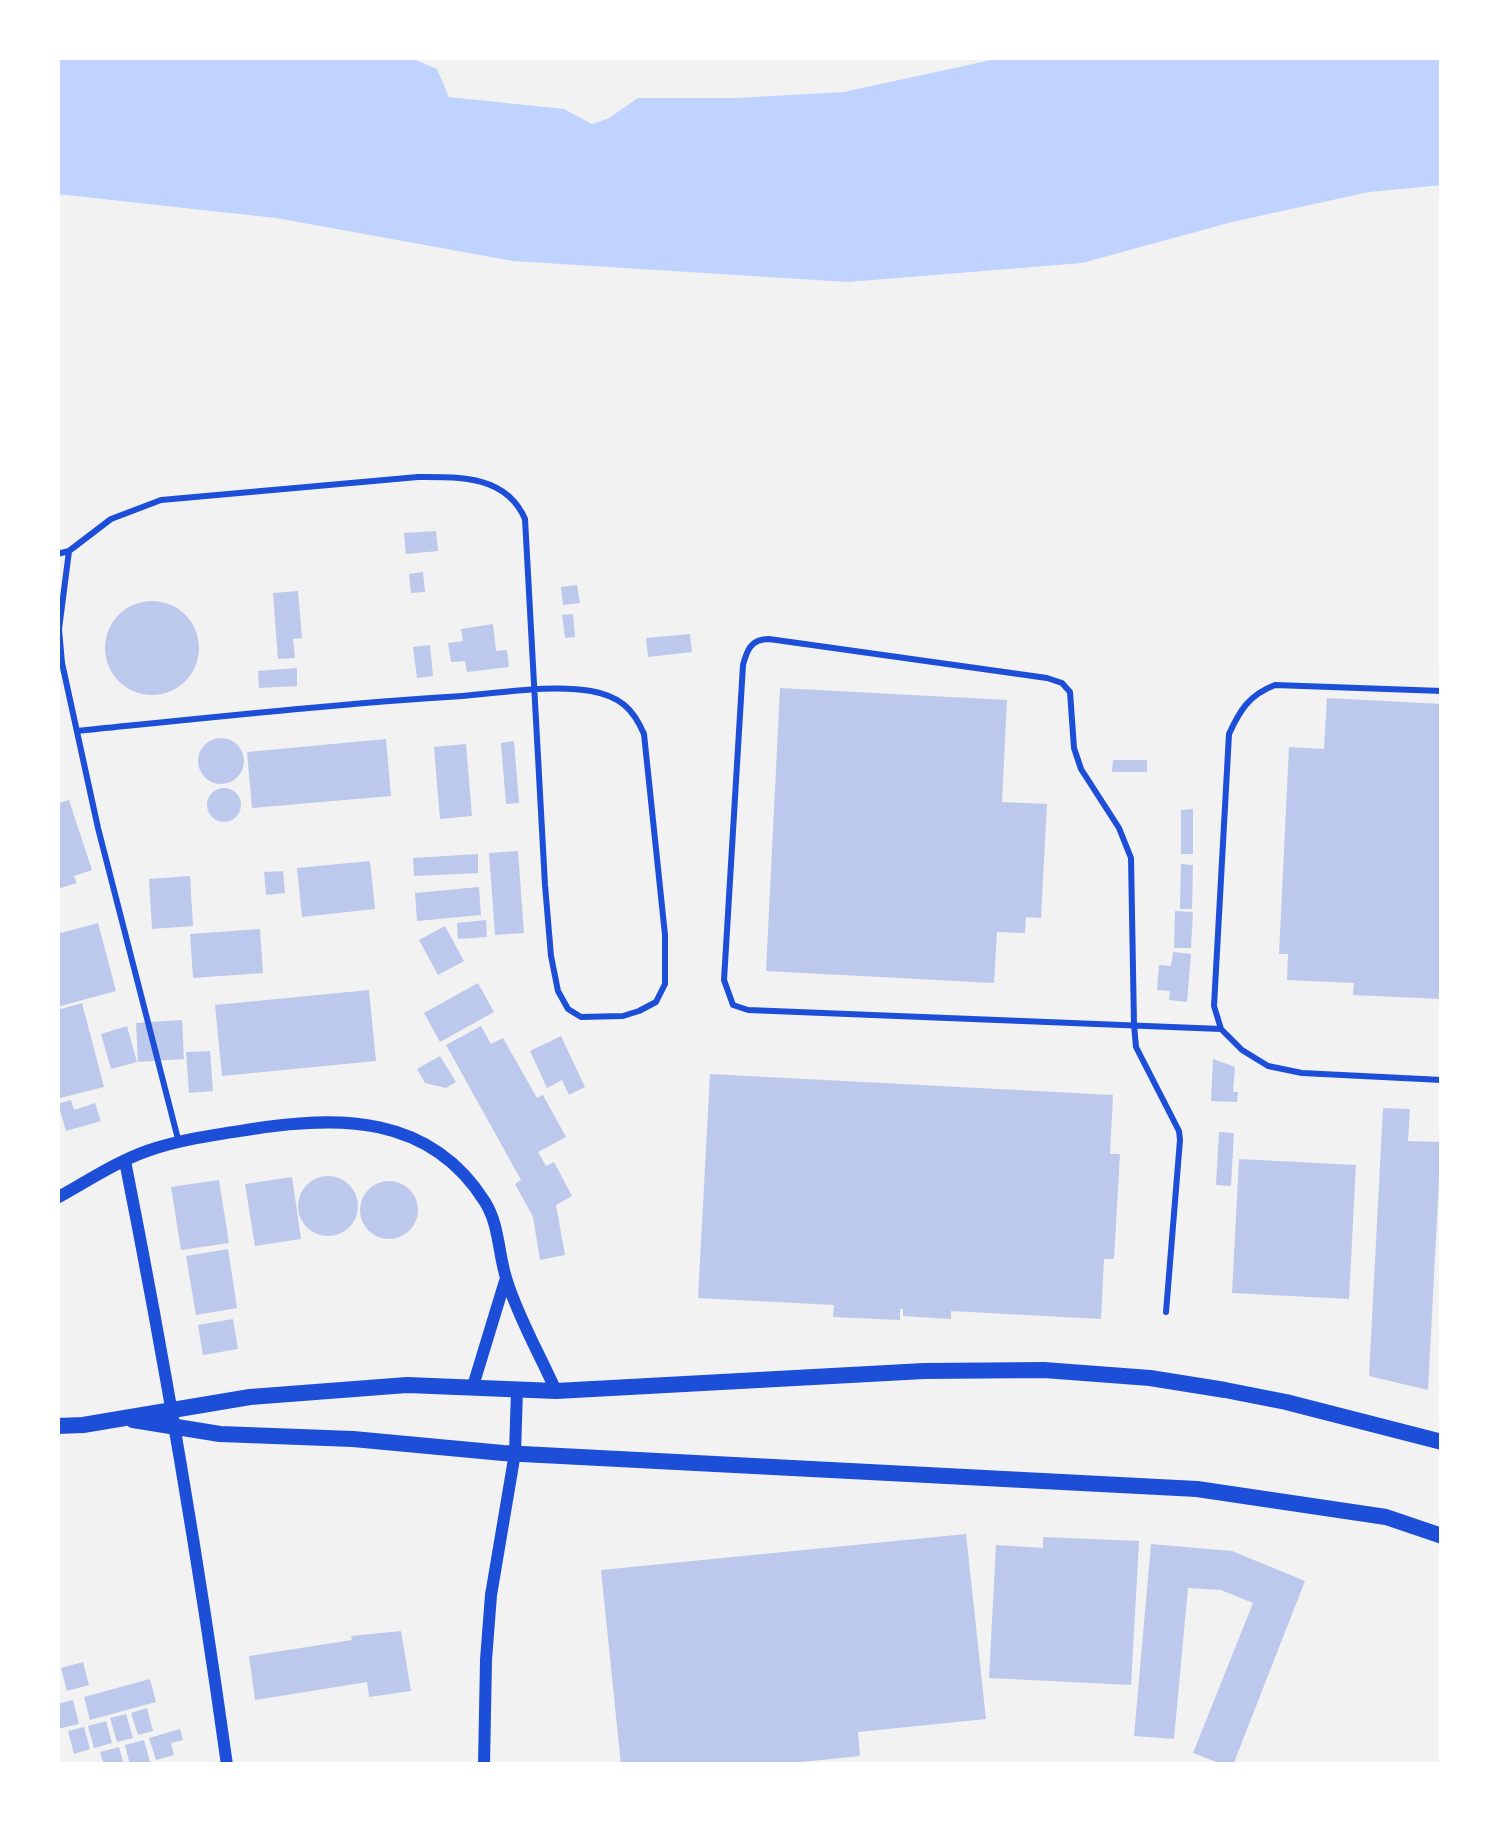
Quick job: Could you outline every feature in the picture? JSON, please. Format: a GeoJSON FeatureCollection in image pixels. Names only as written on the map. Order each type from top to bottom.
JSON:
{"type":"FeatureCollection","features":[{"type":"Feature","properties":{"kind":"main road"},"geometry":{"type":"LineString","coordinates":[[57,1426],[250,1396],[407,1385],[556,1391],[1044,1370],[1150,1378],[1245,1394],[1442,1442]]}},
{"type":"Feature","properties":{"kind":"main road"},"geometry":{"type":"LineString","coordinates":[[120,1418],[220,1434],[1197,1489],[1386,1517],[1442,1536]]}},
{"type":"Feature","properties":{"kind":"street"},"geometry":{"type":"LineString","coordinates":[[57,1198],[124,1161],[179,1142],[315,1120],[384,1128],[415,1137],[460,1170],[488,1205],[506,1280],[556,1391]]}},
{"type":"Feature","properties":{"kind":"street"},"geometry":{"type":"LineString","coordinates":[[124,1161],[160,1340],[227,1765]]}},
{"type":"Feature","properties":{"kind":"street"},"geometry":{"type":"LineString","coordinates":[[472,1386],[506,1280]]}},
{"type":"Feature","properties":{"kind":"street"},"geometry":{"type":"LineString","coordinates":[[484,1765],[491,1594],[515,1453],[517,1390]]}},
{"type":"Feature","properties":{"kind":"lane"},"geometry":{"type":"LineString","coordinates":[[57,554],[69,551],[111,519],[161,500],[418,477],[487,482],[504,490],[518,503],[525,519],[535,691],[544,885],[557,992],[568,1009],[581,1017],[623,1016],[656,1002],[665,984],[665,935],[644,734],[637,717],[622,701],[591,691],[535,691],[385,700],[77,731]]}},
{"type":"Feature","properties":{"kind":"lane"},"geometry":{"type":"LineString","coordinates":[[69,551],[59,629],[62,664],[98,827],[179,1142]]}},
{"type":"Feature","properties":{"kind":"lane"},"geometry":{"type":"LineString","coordinates":[[1166,1312],[1179,1130],[1136,1047],[1134,1025],[1131,858],[1119,828],[1081,769],[1067,688],[1055,680],[769,639],[752,644],[743,665],[724,980],[733,1005],[748,1010],[1134,1025],[1221,1029]]}},
{"type":"Feature","properties":{"kind":"lane"},"geometry":{"type":"LineString","coordinates":[[1442,691],[1275,685],[1242,706],[1229,734],[1214,1006],[1221,1029],[1268,1066],[1302,1073],[1442,1080]]}},
{"type":"Feature","properties":{"kind":"lane"},"geometry":{"type":"LineString","coordinates":[[910,1765],[929,1765]]}},
{"type":"Feature","properties":{"kind":"water"},"geometry":{"type":"Polygon","coordinates":[[[57,57],[409,57],[437,69],[449,97],[564,109],[592,124],[638,98],[844,92],[1005,57],[1442,57],[1442,185],[1369,192],[1232,222],[1082,263],[848,282],[513,261],[276,218],[57,194],[57,57]]]}},
{"type":"Feature","properties":{"kind":"building"},"geometry":{"type":"Polygon","coordinates":[[[436,531],[438,551],[406,554],[404,533],[436,531]]]}},
{"type":"Feature","properties":{"kind":"building"},"geometry":{"type":"Polygon","coordinates":[[[423,572],[425,592],[411,593],[409,574],[423,572]]]}},
{"type":"Feature","properties":{"kind":"building"},"geometry":{"type":"Polygon","coordinates":[[[577,585],[580,603],[563,605],[561,587],[577,585]]]}},
{"type":"Feature","properties":{"kind":"building"},"geometry":{"type":"Polygon","coordinates":[[[298,591],[302,638],[293,639],[295,658],[278,659],[273,593],[298,591]]]}},
{"type":"Feature","properties":{"kind":"building"},"geometry":{"type":"Polygon","coordinates":[[[152,601],[170,604],[185,615],[196,630],[196,666],[185,681],[170,692],[152,695],[134,692],[119,681],[108,666],[105,648],[108,630],[119,615],[134,604],[152,601]]]}},
{"type":"Feature","properties":{"kind":"building"},"geometry":{"type":"Polygon","coordinates":[[[573,614],[575,637],[565,638],[562,615],[573,614]]]}},
{"type":"Feature","properties":{"kind":"building"},"geometry":{"type":"Polygon","coordinates":[[[493,624],[496,651],[507,650],[509,667],[467,672],[465,661],[451,662],[448,643],[463,641],[461,629],[493,624]]]}},
{"type":"Feature","properties":{"kind":"building"},"geometry":{"type":"Polygon","coordinates":[[[690,634],[692,652],[648,657],[646,638],[690,634]]]}},
{"type":"Feature","properties":{"kind":"building"},"geometry":{"type":"Polygon","coordinates":[[[430,645],[433,676],[417,678],[413,647],[430,645]]]}},
{"type":"Feature","properties":{"kind":"building"},"geometry":{"type":"Polygon","coordinates":[[[297,668],[297,686],[259,688],[258,671],[297,668]]]}},
{"type":"Feature","properties":{"kind":"building"},"geometry":{"type":"Polygon","coordinates":[[[780,688],[1007,700],[1002,802],[1047,804],[1041,918],[1026,917],[1025,933],[997,932],[994,983],[766,971],[780,688]]]}},
{"type":"Feature","properties":{"kind":"building"},"geometry":{"type":"Polygon","coordinates":[[[1327,698],[1442,704],[1442,999],[1353,995],[1354,983],[1287,980],[1288,954],[1279,954],[1289,747],[1324,749],[1327,698]]]}},
{"type":"Feature","properties":{"kind":"building"},"geometry":{"type":"Polygon","coordinates":[[[221,738],[237,745],[244,761],[237,777],[221,784],[205,777],[198,761],[205,745],[221,738]]]}},
{"type":"Feature","properties":{"kind":"building"},"geometry":{"type":"Polygon","coordinates":[[[386,739],[391,796],[252,808],[247,752],[386,739]]]}},
{"type":"Feature","properties":{"kind":"building"},"geometry":{"type":"Polygon","coordinates":[[[514,741],[519,803],[506,804],[501,743],[514,741]]]}},
{"type":"Feature","properties":{"kind":"building"},"geometry":{"type":"Polygon","coordinates":[[[466,744],[472,816],[440,819],[434,747],[466,744]]]}},
{"type":"Feature","properties":{"kind":"building"},"geometry":{"type":"Polygon","coordinates":[[[1113,760],[1147,760],[1147,772],[1112,772],[1113,760]]]}},
{"type":"Feature","properties":{"kind":"building"},"geometry":{"type":"Polygon","coordinates":[[[224,788],[236,793],[241,805],[236,817],[224,822],[212,817],[207,805],[212,793],[224,788]]]}},
{"type":"Feature","properties":{"kind":"building"},"geometry":{"type":"Polygon","coordinates":[[[69,800],[92,870],[74,876],[77,883],[57,889],[57,804],[69,800]]]}},
{"type":"Feature","properties":{"kind":"building"},"geometry":{"type":"Polygon","coordinates":[[[1193,809],[1193,854],[1181,854],[1181,810],[1193,809]]]}},
{"type":"Feature","properties":{"kind":"building"},"geometry":{"type":"Polygon","coordinates":[[[518,851],[524,933],[495,935],[489,853],[518,851]]]}},
{"type":"Feature","properties":{"kind":"building"},"geometry":{"type":"Polygon","coordinates":[[[478,854],[478,873],[414,876],[413,858],[478,854]]]}},
{"type":"Feature","properties":{"kind":"building"},"geometry":{"type":"Polygon","coordinates":[[[370,861],[375,909],[302,917],[297,868],[370,861]]]}},
{"type":"Feature","properties":{"kind":"building"},"geometry":{"type":"Polygon","coordinates":[[[1181,864],[1193,865],[1192,909],[1180,909],[1181,864]]]}},
{"type":"Feature","properties":{"kind":"building"},"geometry":{"type":"Polygon","coordinates":[[[283,871],[285,893],[266,895],[264,872],[283,871]]]}},
{"type":"Feature","properties":{"kind":"building"},"geometry":{"type":"Polygon","coordinates":[[[190,876],[193,926],[152,929],[149,879],[190,876]]]}},
{"type":"Feature","properties":{"kind":"building"},"geometry":{"type":"Polygon","coordinates":[[[479,887],[481,915],[417,921],[415,893],[479,887]]]}},
{"type":"Feature","properties":{"kind":"building"},"geometry":{"type":"Polygon","coordinates":[[[1175,911],[1193,912],[1191,948],[1174,948],[1175,911]]]}},
{"type":"Feature","properties":{"kind":"building"},"geometry":{"type":"Polygon","coordinates":[[[486,920],[487,937],[458,939],[457,923],[486,920]]]}},
{"type":"Feature","properties":{"kind":"building"},"geometry":{"type":"Polygon","coordinates":[[[98,923],[116,991],[57,1007],[57,934],[98,923]]]}},
{"type":"Feature","properties":{"kind":"building"},"geometry":{"type":"Polygon","coordinates":[[[445,926],[464,961],[438,975],[419,940],[445,926]]]}},
{"type":"Feature","properties":{"kind":"building"},"geometry":{"type":"Polygon","coordinates":[[[260,929],[263,973],[193,978],[190,934],[260,929]]]}},
{"type":"Feature","properties":{"kind":"building"},"geometry":{"type":"Polygon","coordinates":[[[1173,952],[1191,954],[1187,1002],[1169,1000],[1170,991],[1157,990],[1159,965],[1171,966],[1173,952]]]}},
{"type":"Feature","properties":{"kind":"building"},"geometry":{"type":"Polygon","coordinates":[[[478,983],[494,1012],[440,1042],[424,1013],[478,983]]]}},
{"type":"Feature","properties":{"kind":"building"},"geometry":{"type":"Polygon","coordinates":[[[369,990],[376,1061],[222,1076],[215,1005],[369,990]]]}},
{"type":"Feature","properties":{"kind":"building"},"geometry":{"type":"Polygon","coordinates":[[[82,1003],[104,1087],[60,1098],[57,1010],[82,1003]]]}},
{"type":"Feature","properties":{"kind":"building"},"geometry":{"type":"Polygon","coordinates":[[[182,1020],[184,1059],[138,1062],[136,1023],[182,1020]]]}},
{"type":"Feature","properties":{"kind":"building"},"geometry":{"type":"Polygon","coordinates":[[[127,1026],[137,1062],[111,1069],[101,1034],[127,1026]]]}},
{"type":"Feature","properties":{"kind":"building"},"geometry":{"type":"Polygon","coordinates":[[[481,1026],[491,1044],[503,1038],[566,1137],[538,1152],[546,1166],[554,1162],[572,1196],[556,1205],[565,1255],[540,1260],[533,1217],[515,1184],[521,1180],[446,1045],[481,1026]]]}},
{"type":"Feature","properties":{"kind":"building"},"geometry":{"type":"Polygon","coordinates":[[[561,1036],[585,1087],[569,1095],[562,1080],[547,1088],[530,1051],[561,1036]]]}},
{"type":"Feature","properties":{"kind":"building"},"geometry":{"type":"Polygon","coordinates":[[[210,1051],[213,1091],[189,1093],[186,1052],[210,1051]]]}},
{"type":"Feature","properties":{"kind":"building"},"geometry":{"type":"Polygon","coordinates":[[[440,1056],[456,1082],[446,1088],[425,1083],[417,1069],[440,1056]]]}},
{"type":"Feature","properties":{"kind":"building"},"geometry":{"type":"Polygon","coordinates":[[[1213,1059],[1235,1067],[1237,1102],[1211,1101],[1213,1059]]]}},
{"type":"Feature","properties":{"kind":"building"},"geometry":{"type":"Polygon","coordinates":[[[710,1074],[1113,1095],[1110,1154],[1120,1154],[1114,1259],[1104,1259],[1101,1319],[951,1311],[951,1319],[903,1316],[903,1309],[900,1320],[833,1317],[834,1305],[698,1298],[710,1074]]]}},
{"type":"Feature","properties":{"kind":"building"},"geometry":{"type":"Polygon","coordinates":[[[71,1100],[74,1110],[95,1103],[101,1121],[66,1131],[58,1104],[71,1100]]]}},
{"type":"Feature","properties":{"kind":"building"},"geometry":{"type":"Polygon","coordinates":[[[1383,1108],[1410,1109],[1408,1141],[1441,1142],[1428,1390],[1369,1376],[1383,1108]]]}},
{"type":"Feature","properties":{"kind":"building"},"geometry":{"type":"Polygon","coordinates":[[[1219,1132],[1234,1133],[1231,1186],[1216,1185],[1219,1132]]]}},
{"type":"Feature","properties":{"kind":"building"},"geometry":{"type":"Polygon","coordinates":[[[1239,1159],[1356,1165],[1349,1299],[1232,1293],[1239,1159]]]}},
{"type":"Feature","properties":{"kind":"building"},"geometry":{"type":"Polygon","coordinates":[[[328,1176],[349,1185],[358,1206],[349,1227],[328,1236],[307,1227],[298,1206],[307,1185],[328,1176]]]}},
{"type":"Feature","properties":{"kind":"building"},"geometry":{"type":"Polygon","coordinates":[[[292,1177],[301,1239],[255,1246],[245,1184],[292,1177]]]}},
{"type":"Feature","properties":{"kind":"building"},"geometry":{"type":"Polygon","coordinates":[[[219,1180],[229,1243],[181,1250],[171,1187],[219,1180]]]}},
{"type":"Feature","properties":{"kind":"building"},"geometry":{"type":"Polygon","coordinates":[[[389,1181],[410,1189],[418,1210],[410,1231],[389,1239],[368,1231],[360,1210],[368,1189],[389,1181]]]}},
{"type":"Feature","properties":{"kind":"building"},"geometry":{"type":"Polygon","coordinates":[[[228,1249],[237,1308],[196,1315],[186,1256],[228,1249]]]}},
{"type":"Feature","properties":{"kind":"building"},"geometry":{"type":"Polygon","coordinates":[[[233,1319],[238,1349],[203,1355],[198,1325],[233,1319]]]}},
{"type":"Feature","properties":{"kind":"building"},"geometry":{"type":"Polygon","coordinates":[[[966,1534],[986,1719],[858,1732],[860,1756],[772,1765],[621,1765],[601,1570],[966,1534]]]}},
{"type":"Feature","properties":{"kind":"building"},"geometry":{"type":"Polygon","coordinates":[[[1043,1537],[1139,1541],[1131,1685],[989,1678],[996,1545],[1043,1548],[1043,1537]]]}},
{"type":"Feature","properties":{"kind":"building"},"geometry":{"type":"Polygon","coordinates":[[[1151,1544],[1232,1551],[1305,1581],[1233,1765],[1193,1753],[1253,1603],[1221,1590],[1188,1588],[1174,1739],[1134,1736],[1151,1544]]]}},
{"type":"Feature","properties":{"kind":"building"},"geometry":{"type":"Polygon","coordinates":[[[401,1631],[411,1691],[369,1697],[367,1682],[255,1700],[249,1656],[401,1631]]]}},
{"type":"Feature","properties":{"kind":"building"},"geometry":{"type":"Polygon","coordinates":[[[83,1662],[89,1685],[67,1691],[61,1668],[83,1662]]]}},
{"type":"Feature","properties":{"kind":"building"},"geometry":{"type":"Polygon","coordinates":[[[150,1679],[156,1702],[90,1720],[84,1697],[150,1679]]]}},
{"type":"Feature","properties":{"kind":"building"},"geometry":{"type":"Polygon","coordinates":[[[73,1700],[79,1724],[57,1729],[57,1704],[73,1700]]]}},
{"type":"Feature","properties":{"kind":"building"},"geometry":{"type":"Polygon","coordinates":[[[147,1708],[153,1731],[138,1735],[131,1713],[147,1708]]]}},
{"type":"Feature","properties":{"kind":"building"},"geometry":{"type":"Polygon","coordinates":[[[126,1714],[133,1738],[117,1742],[110,1718],[126,1714]]]}},
{"type":"Feature","properties":{"kind":"building"},"geometry":{"type":"Polygon","coordinates":[[[106,1721],[112,1743],[94,1748],[88,1726],[106,1721]]]}},
{"type":"Feature","properties":{"kind":"building"},"geometry":{"type":"Polygon","coordinates":[[[84,1727],[90,1749],[74,1754],[68,1731],[84,1727]]]}},
{"type":"Feature","properties":{"kind":"building"},"geometry":{"type":"Polygon","coordinates":[[[180,1729],[183,1740],[171,1743],[174,1755],[156,1760],[149,1738],[180,1729]]]}},
{"type":"Feature","properties":{"kind":"building"},"geometry":{"type":"Polygon","coordinates":[[[144,1740],[150,1762],[130,1765],[125,1745],[144,1740]]]}},
{"type":"Feature","properties":{"kind":"building"},"geometry":{"type":"Polygon","coordinates":[[[119,1747],[124,1765],[104,1765],[100,1752],[119,1747]]]}}]}
